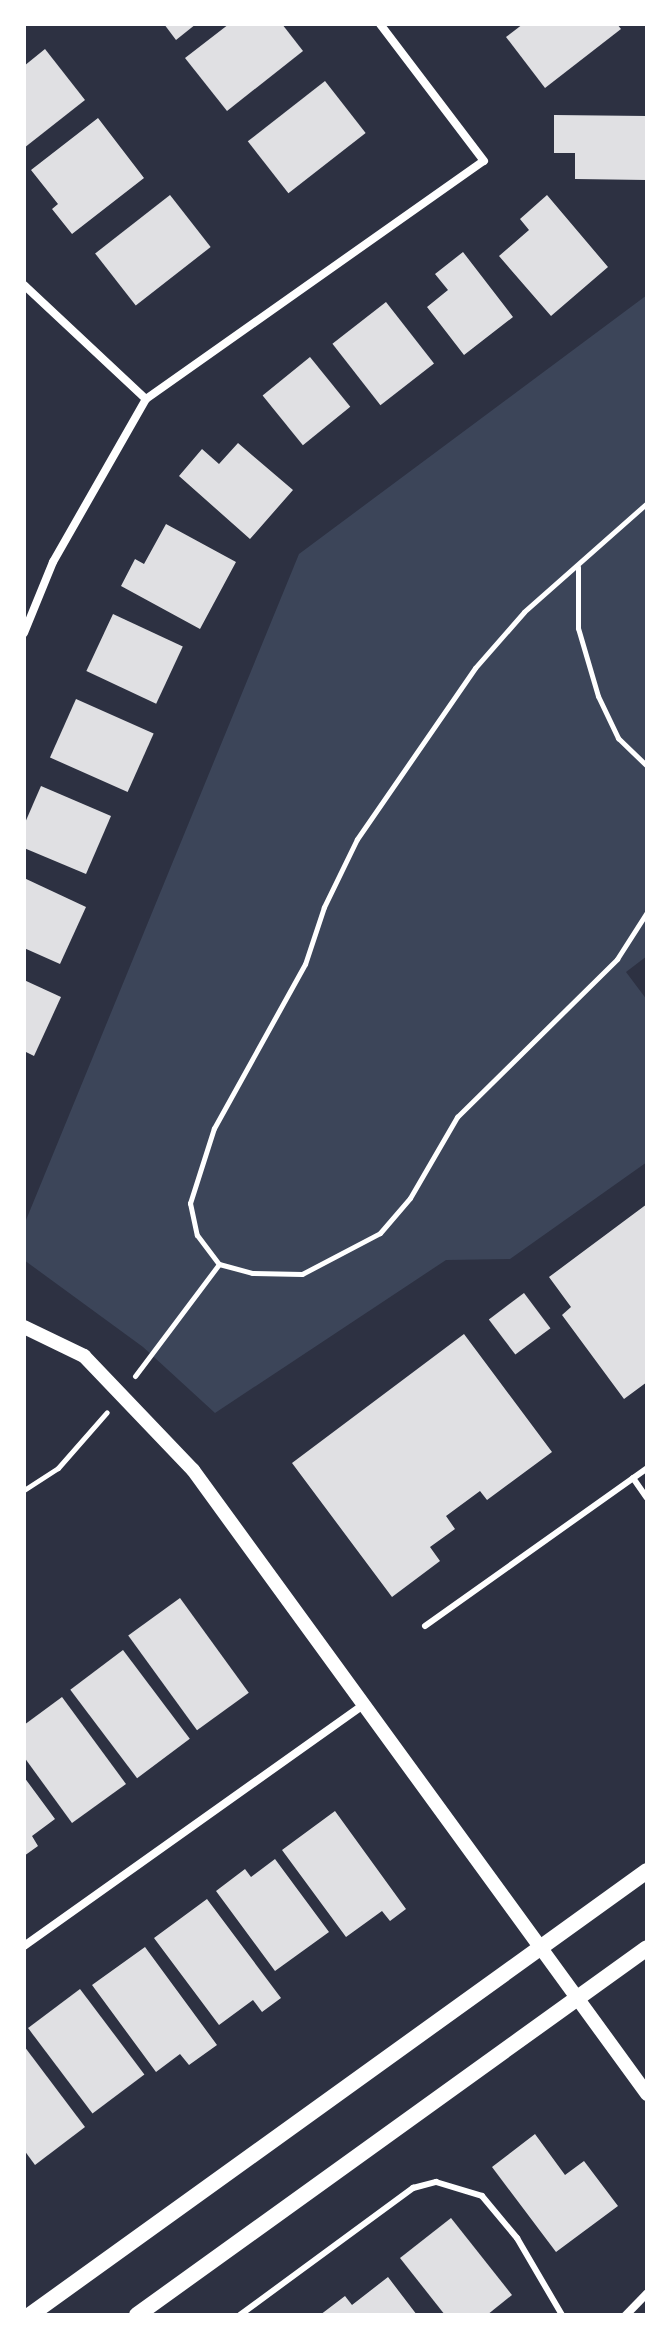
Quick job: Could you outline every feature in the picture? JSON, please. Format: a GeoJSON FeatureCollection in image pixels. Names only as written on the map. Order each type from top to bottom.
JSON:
{"type":"FeatureCollection","features":[{"type":"Feature","properties":{"kind":"main road"},"geometry":{"type":"LineString","coordinates":[[30,2315],[647,1871]]}},
{"type":"Feature","properties":{"kind":"main road"},"geometry":{"type":"LineString","coordinates":[[137,2315],[647,1948]]}},
{"type":"Feature","properties":{"kind":"street"},"geometry":{"type":"LineString","coordinates":[[24,633],[53,562],[146,399],[484,161],[380,24]]}},
{"type":"Feature","properties":{"kind":"street"},"geometry":{"type":"LineString","coordinates":[[24,285],[146,399]]}},
{"type":"Feature","properties":{"kind":"street"},"geometry":{"type":"LineString","coordinates":[[24,1327],[84,1356],[193,1470],[543,1945],[647,2094]]}},
{"type":"Feature","properties":{"kind":"street"},"geometry":{"type":"LineString","coordinates":[[24,1946],[365,1703]]}},
{"type":"Feature","properties":{"kind":"street"},"geometry":{"type":"LineString","coordinates":[[626,2315],[647,2293]]}},
{"type":"Feature","properties":{"kind":"lane"},"geometry":{"type":"LineString","coordinates":[[425,1626],[647,1468]]}},
{"type":"Feature","properties":{"kind":"lane"},"geometry":{"type":"LineString","coordinates":[[633,1478],[647,1498]]}},
{"type":"Feature","properties":{"kind":"lane"},"geometry":{"type":"LineString","coordinates":[[240,2315],[413,2188],[436,2182],[482,2196],[517,2238],[562,2315]]}},
{"type":"Feature","properties":{"kind":"path"},"geometry":{"type":"LineString","coordinates":[[647,503],[524,612],[475,668],[357,839],[324,907],[305,964],[214,1128],[190,1203],[197,1235],[219,1264],[252,1273],[302,1274],[380,1233],[410,1198],[457,1117],[617,959],[647,912]]}},
{"type":"Feature","properties":{"kind":"path"},"geometry":{"type":"LineString","coordinates":[[578,565],[578,628],[598,696],[618,738],[647,766]]}},
{"type":"Feature","properties":{"kind":"shaded area"},"geometry":{"type":"Polygon","coordinates":[[[647,295],[647,956],[626,972],[647,1000],[647,1162],[510,1259],[446,1260],[215,1413],[143,1347],[24,1260],[24,1225],[299,554],[647,295]]]}},
{"type":"Feature","properties":{"kind":"building"},"geometry":{"type":"Polygon","coordinates":[[[164,24],[196,24],[176,40],[164,24]]]}},
{"type":"Feature","properties":{"kind":"building"},"geometry":{"type":"Polygon","coordinates":[[[229,24],[282,24],[303,51],[227,111],[185,58],[229,24]]]}},
{"type":"Feature","properties":{"kind":"building"},"geometry":{"type":"Polygon","coordinates":[[[523,24],[617,24],[621,29],[545,88],[506,37],[523,24]]]}},
{"type":"Feature","properties":{"kind":"building"},"geometry":{"type":"Polygon","coordinates":[[[45,49],[85,100],[24,148],[24,66],[45,49]]]}},
{"type":"Feature","properties":{"kind":"building"},"geometry":{"type":"Polygon","coordinates":[[[325,81],[366,133],[288,193],[248,141],[325,81]]]}},
{"type":"Feature","properties":{"kind":"building"},"geometry":{"type":"Polygon","coordinates":[[[554,115],[647,116],[647,180],[575,179],[575,153],[554,153],[554,115]]]}},
{"type":"Feature","properties":{"kind":"building"},"geometry":{"type":"Polygon","coordinates":[[[98,118],[144,178],[72,234],[52,209],[58,204],[31,170],[98,118]]]}},
{"type":"Feature","properties":{"kind":"building"},"geometry":{"type":"Polygon","coordinates":[[[170,195],[211,247],[136,305],[95,253],[170,195]]]}},
{"type":"Feature","properties":{"kind":"building"},"geometry":{"type":"Polygon","coordinates":[[[547,195],[608,267],[551,316],[499,256],[529,230],[520,219],[547,195]]]}},
{"type":"Feature","properties":{"kind":"building"},"geometry":{"type":"Polygon","coordinates":[[[463,252],[513,317],[464,355],[427,307],[448,290],[435,274],[463,252]]]}},
{"type":"Feature","properties":{"kind":"building"},"geometry":{"type":"Polygon","coordinates":[[[386,302],[434,363],[380,405],[332,344],[386,302]]]}},
{"type":"Feature","properties":{"kind":"building"},"geometry":{"type":"Polygon","coordinates":[[[310,357],[350,407],[303,445],[263,395],[310,357]]]}},
{"type":"Feature","properties":{"kind":"building"},"geometry":{"type":"Polygon","coordinates":[[[238,443],[293,490],[250,539],[179,476],[202,449],[219,464],[238,443]]]}},
{"type":"Feature","properties":{"kind":"building"},"geometry":{"type":"Polygon","coordinates":[[[166,524],[236,562],[200,629],[121,586],[135,559],[144,564],[166,524]]]}},
{"type":"Feature","properties":{"kind":"building"},"geometry":{"type":"Polygon","coordinates":[[[113,614],[183,647],[156,704],[86,671],[113,614]]]}},
{"type":"Feature","properties":{"kind":"building"},"geometry":{"type":"Polygon","coordinates":[[[76,699],[154,734],[128,792],[50,757],[76,699]]]}},
{"type":"Feature","properties":{"kind":"building"},"geometry":{"type":"Polygon","coordinates":[[[41,786],[111,816],[86,874],[24,848],[24,825],[41,786]]]}},
{"type":"Feature","properties":{"kind":"building"},"geometry":{"type":"Polygon","coordinates":[[[24,878],[86,907],[60,964],[24,948],[24,878]]]}},
{"type":"Feature","properties":{"kind":"building"},"geometry":{"type":"Polygon","coordinates":[[[24,980],[61,997],[34,1056],[24,1051],[24,980]]]}},
{"type":"Feature","properties":{"kind":"building"},"geometry":{"type":"Polygon","coordinates":[[[647,1204],[647,1382],[624,1399],[562,1315],[571,1307],[549,1277],[647,1204]]]}},
{"type":"Feature","properties":{"kind":"building"},"geometry":{"type":"Polygon","coordinates":[[[524,1293],[550,1328],[515,1355],[489,1319],[524,1293]]]}},
{"type":"Feature","properties":{"kind":"building"},"geometry":{"type":"Polygon","coordinates":[[[464,1334],[552,1452],[487,1500],[480,1491],[446,1516],[455,1529],[430,1547],[440,1561],[392,1597],[292,1463],[464,1334]]]}},
{"type":"Feature","properties":{"kind":"building"},"geometry":{"type":"Polygon","coordinates":[[[180,1598],[249,1693],[197,1730],[128,1636],[180,1598]]]}},
{"type":"Feature","properties":{"kind":"building"},"geometry":{"type":"Polygon","coordinates":[[[123,1650],[190,1739],[137,1778],[70,1690],[123,1650]]]}},
{"type":"Feature","properties":{"kind":"building"},"geometry":{"type":"Polygon","coordinates":[[[62,1697],[126,1784],[72,1823],[24,1757],[24,1725],[62,1697]]]}},
{"type":"Feature","properties":{"kind":"building"},"geometry":{"type":"Polygon","coordinates":[[[24,1777],[55,1819],[32,1836],[38,1846],[24,1856],[24,1777]]]}},
{"type":"Feature","properties":{"kind":"building"},"geometry":{"type":"Polygon","coordinates":[[[335,1811],[406,1909],[390,1921],[382,1911],[346,1937],[282,1850],[335,1811]]]}},
{"type":"Feature","properties":{"kind":"building"},"geometry":{"type":"Polygon","coordinates":[[[275,1859],[329,1932],[275,1971],[216,1891],[245,1869],[251,1877],[275,1859]]]}},
{"type":"Feature","properties":{"kind":"building"},"geometry":{"type":"Polygon","coordinates":[[[207,1899],[281,1998],[262,2012],[253,2000],[219,2025],[154,1938],[207,1899]]]}},
{"type":"Feature","properties":{"kind":"building"},"geometry":{"type":"Polygon","coordinates":[[[145,1947],[217,2045],[189,2065],[180,2054],[156,2072],[92,1985],[145,1947]]]}},
{"type":"Feature","properties":{"kind":"building"},"geometry":{"type":"Polygon","coordinates":[[[80,1989],[144,2074],[92,2114],[28,2028],[80,1989]]]}},
{"type":"Feature","properties":{"kind":"building"},"geometry":{"type":"Polygon","coordinates":[[[24,2046],[85,2127],[35,2165],[24,2150],[24,2046]]]}},
{"type":"Feature","properties":{"kind":"building"},"geometry":{"type":"Polygon","coordinates":[[[535,2134],[565,2175],[584,2161],[618,2206],[556,2252],[492,2167],[535,2134]]]}},
{"type":"Feature","properties":{"kind":"building"},"geometry":{"type":"Polygon","coordinates":[[[451,2218],[512,2295],[487,2315],[445,2315],[400,2258],[451,2218]]]}},
{"type":"Feature","properties":{"kind":"building"},"geometry":{"type":"Polygon","coordinates":[[[388,2277],[417,2315],[320,2315],[345,2296],[352,2305],[388,2277]]]}}]}
